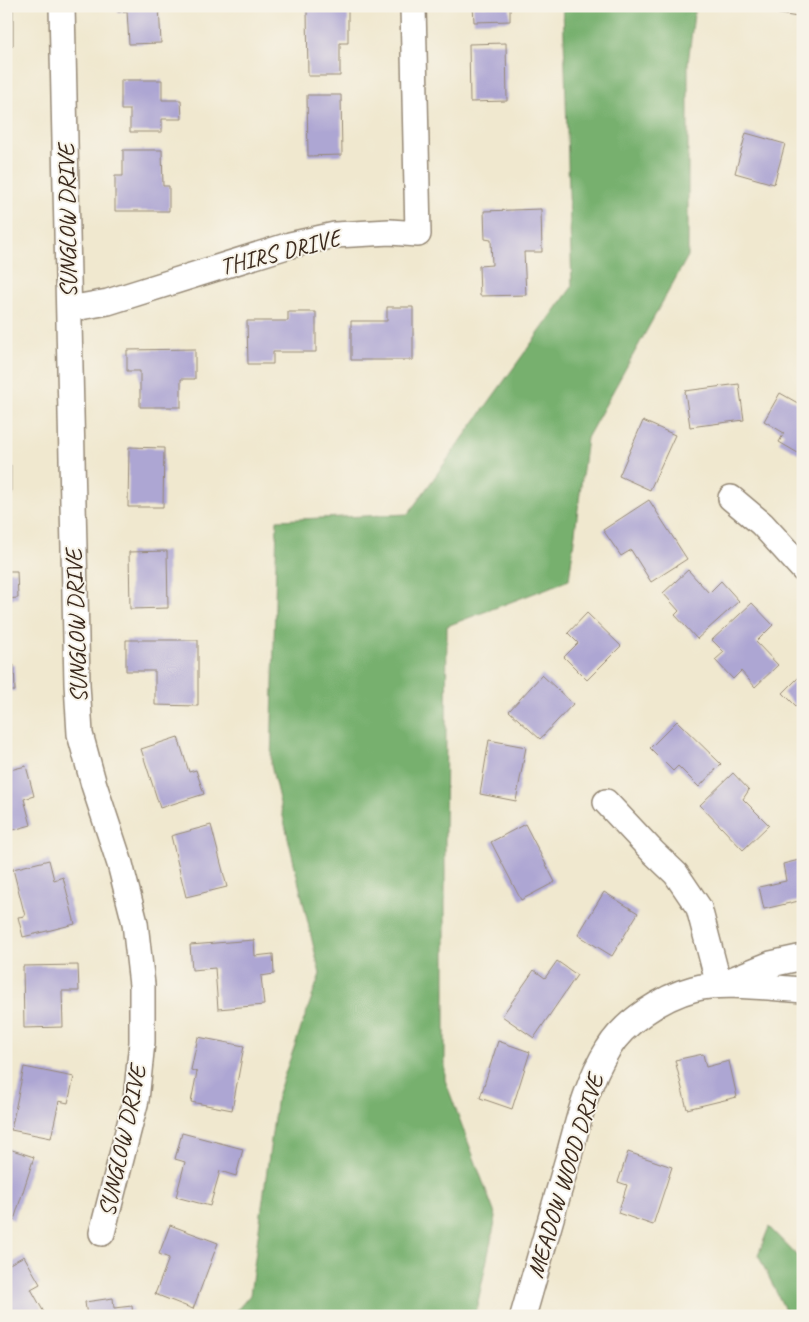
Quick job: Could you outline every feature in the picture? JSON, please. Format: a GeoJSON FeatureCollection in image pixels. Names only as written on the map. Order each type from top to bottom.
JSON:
{"type":"FeatureCollection","features":[{"type":"Feature","properties":{"kind":"street","name":"SUNGLOW DRIVE"},"geometry":{"type":"LineString","coordinates":[[62,6],[77,684],[80,734],[94,785],[120,864],[135,923],[142,985],[142,1042],[136,1100],[102,1233]]}},
{"type":"Feature","properties":{"kind":"street","name":"THIRS DRIVE"},"geometry":{"type":"LineString","coordinates":[[69,309],[108,302],[290,246],[335,235],[390,232],[418,234],[412,6]]}},
{"type":"Feature","properties":{"kind":"street"},"geometry":{"type":"LineString","coordinates":[[731,498],[762,524],[803,569]]}},
{"type":"Feature","properties":{"kind":"street"},"geometry":{"type":"LineString","coordinates":[[606,802],[676,874],[699,908],[719,985]]}},
{"type":"Feature","properties":{"kind":"street","name":"MEADOW WOOD DRIVE"},"geometry":{"type":"LineString","coordinates":[[719,985],[771,964],[803,957]]}},
{"type":"Feature","properties":{"kind":"street","name":"MEADOW WOOD DRIVE"},"geometry":{"type":"LineString","coordinates":[[523,1316],[581,1113],[594,1075],[608,1048],[628,1024],[666,999],[694,989],[719,985],[803,990]]}},
{"type":"Feature","properties":{"kind":"green space"},"geometry":{"type":"Polygon","coordinates":[[[563,6],[695,6],[688,63],[688,256],[587,438],[569,580],[447,626],[445,1080],[496,1217],[475,1316],[232,1316],[250,1295],[277,1096],[320,974],[271,765],[277,520],[408,514],[572,287],[563,6]]]}},
{"type":"Feature","properties":{"kind":"green space"},"geometry":{"type":"Polygon","coordinates":[[[769,1227],[803,1262],[803,1316],[788,1316],[758,1255],[769,1227]]]}},
{"type":"Feature","properties":{"kind":"building"},"geometry":{"type":"Polygon","coordinates":[[[117,6],[159,6],[161,43],[129,44],[127,11],[118,12],[117,6]]]}},
{"type":"Feature","properties":{"kind":"building"},"geometry":{"type":"Polygon","coordinates":[[[473,6],[510,6],[510,21],[474,22],[473,6]]]}},
{"type":"Feature","properties":{"kind":"building"},"geometry":{"type":"Polygon","coordinates":[[[775,6],[803,6],[803,18],[774,13],[775,6]]]}},
{"type":"Feature","properties":{"kind":"building"},"geometry":{"type":"Polygon","coordinates":[[[348,9],[348,43],[340,43],[340,76],[308,76],[307,10],[348,9]]]}},
{"type":"Feature","properties":{"kind":"building"},"geometry":{"type":"Polygon","coordinates":[[[6,10],[13,10],[13,46],[6,46],[6,10]]]}},
{"type":"Feature","properties":{"kind":"building"},"geometry":{"type":"Polygon","coordinates":[[[506,43],[507,101],[470,102],[469,44],[506,43]]]}},
{"type":"Feature","properties":{"kind":"building"},"geometry":{"type":"Polygon","coordinates":[[[121,80],[162,80],[162,100],[181,100],[182,119],[162,119],[162,132],[130,132],[130,110],[121,110],[121,80]]]}},
{"type":"Feature","properties":{"kind":"building"},"geometry":{"type":"Polygon","coordinates":[[[307,95],[341,95],[342,155],[308,156],[307,95]]]}},
{"type":"Feature","properties":{"kind":"building"},"geometry":{"type":"Polygon","coordinates":[[[746,133],[785,144],[774,184],[735,173],[746,133]]]}},
{"type":"Feature","properties":{"kind":"building"},"geometry":{"type":"Polygon","coordinates":[[[123,150],[162,150],[163,186],[169,186],[169,211],[115,211],[115,176],[123,176],[123,150]]]}},
{"type":"Feature","properties":{"kind":"building"},"geometry":{"type":"Polygon","coordinates":[[[541,209],[542,252],[524,252],[526,295],[480,296],[479,266],[492,265],[491,240],[485,239],[484,211],[541,209]]]}},
{"type":"Feature","properties":{"kind":"building"},"geometry":{"type":"Polygon","coordinates":[[[387,307],[413,307],[413,360],[351,360],[351,321],[387,321],[387,307]]]}},
{"type":"Feature","properties":{"kind":"building"},"geometry":{"type":"Polygon","coordinates":[[[288,312],[316,312],[316,352],[273,352],[273,364],[248,364],[247,321],[288,321],[288,312]]]}},
{"type":"Feature","properties":{"kind":"building"},"geometry":{"type":"Polygon","coordinates":[[[195,349],[195,379],[181,379],[181,407],[140,407],[140,371],[127,371],[127,350],[195,349]]]}},
{"type":"Feature","properties":{"kind":"building"},"geometry":{"type":"Polygon","coordinates":[[[6,372],[9,372],[9,435],[6,435],[6,372]]]}},
{"type":"Feature","properties":{"kind":"building"},"geometry":{"type":"Polygon","coordinates":[[[739,384],[744,420],[690,427],[685,391],[739,384]]]}},
{"type":"Feature","properties":{"kind":"building"},"geometry":{"type":"Polygon","coordinates":[[[780,393],[803,406],[803,456],[779,442],[784,433],[764,421],[780,393]]]}},
{"type":"Feature","properties":{"kind":"building"},"geometry":{"type":"Polygon","coordinates":[[[643,421],[675,435],[650,490],[619,476],[643,421]]]}},
{"type":"Feature","properties":{"kind":"building"},"geometry":{"type":"Polygon","coordinates":[[[129,447],[164,448],[163,507],[128,507],[129,447]]]}},
{"type":"Feature","properties":{"kind":"building"},"geometry":{"type":"Polygon","coordinates":[[[6,465],[11,465],[11,493],[6,494],[6,465]]]}},
{"type":"Feature","properties":{"kind":"building"},"geometry":{"type":"Polygon","coordinates":[[[649,500],[687,559],[651,582],[631,550],[621,556],[603,530],[649,500]]]}},
{"type":"Feature","properties":{"kind":"building"},"geometry":{"type":"Polygon","coordinates":[[[167,551],[168,608],[130,609],[129,552],[167,551]]]}},
{"type":"Feature","properties":{"kind":"building"},"geometry":{"type":"Polygon","coordinates":[[[688,570],[709,593],[721,581],[739,601],[697,639],[675,615],[679,611],[663,593],[688,570]]]}},
{"type":"Feature","properties":{"kind":"building"},"geometry":{"type":"Polygon","coordinates":[[[6,571],[17,571],[18,598],[6,599],[6,571]]]}},
{"type":"Feature","properties":{"kind":"building"},"geometry":{"type":"Polygon","coordinates":[[[752,603],[773,625],[756,642],[778,665],[755,687],[741,671],[733,679],[715,660],[724,652],[712,640],[752,603]]]}},
{"type":"Feature","properties":{"kind":"building"},"geometry":{"type":"Polygon","coordinates":[[[587,613],[621,646],[587,680],[564,657],[578,643],[568,633],[587,613]]]}},
{"type":"Feature","properties":{"kind":"building"},"geometry":{"type":"Polygon","coordinates":[[[126,640],[198,640],[198,706],[155,705],[155,671],[126,671],[126,640]]]}},
{"type":"Feature","properties":{"kind":"building"},"geometry":{"type":"Polygon","coordinates":[[[6,665],[14,665],[15,691],[6,691],[6,665]]]}},
{"type":"Feature","properties":{"kind":"building"},"geometry":{"type":"Polygon","coordinates":[[[803,673],[803,713],[783,693],[803,673]]]}},
{"type":"Feature","properties":{"kind":"building"},"geometry":{"type":"Polygon","coordinates":[[[542,675],[573,704],[540,739],[509,711],[542,675]]]}},
{"type":"Feature","properties":{"kind":"building"},"geometry":{"type":"Polygon","coordinates":[[[677,721],[721,764],[699,787],[678,766],[673,771],[650,748],[677,721]]]}},
{"type":"Feature","properties":{"kind":"building"},"geometry":{"type":"Polygon","coordinates":[[[178,737],[189,772],[196,770],[204,794],[160,808],[141,749],[178,737]]]}},
{"type":"Feature","properties":{"kind":"building"},"geometry":{"type":"Polygon","coordinates":[[[489,740],[526,747],[516,801],[480,794],[489,740]]]}},
{"type":"Feature","properties":{"kind":"building"},"geometry":{"type":"Polygon","coordinates":[[[26,766],[34,796],[24,799],[31,825],[6,832],[6,771],[26,766]]]}},
{"type":"Feature","properties":{"kind":"building"},"geometry":{"type":"Polygon","coordinates":[[[733,773],[749,790],[743,799],[769,825],[743,850],[700,805],[733,773]]]}},
{"type":"Feature","properties":{"kind":"building"},"geometry":{"type":"Polygon","coordinates":[[[525,824],[555,882],[521,900],[491,842],[525,824]]]}},
{"type":"Feature","properties":{"kind":"building"},"geometry":{"type":"Polygon","coordinates":[[[211,825],[227,887],[186,897],[171,836],[211,825]]]}},
{"type":"Feature","properties":{"kind":"building"},"geometry":{"type":"Polygon","coordinates":[[[803,859],[803,900],[764,909],[759,887],[786,881],[783,864],[803,859]]]}},
{"type":"Feature","properties":{"kind":"building"},"geometry":{"type":"Polygon","coordinates":[[[49,860],[54,880],[63,877],[75,924],[23,937],[18,917],[25,916],[13,869],[49,860]]]}},
{"type":"Feature","properties":{"kind":"building"},"geometry":{"type":"Polygon","coordinates":[[[604,892],[638,913],[612,956],[578,935],[604,892]]]}},
{"type":"Feature","properties":{"kind":"building"},"geometry":{"type":"Polygon","coordinates":[[[254,940],[255,956],[273,954],[274,974],[261,976],[264,1005],[218,1009],[215,968],[192,970],[190,945],[254,940]]]}},
{"type":"Feature","properties":{"kind":"building"},"geometry":{"type":"Polygon","coordinates":[[[557,961],[577,975],[534,1038],[502,1016],[534,970],[545,978],[557,961]]]}},
{"type":"Feature","properties":{"kind":"building"},"geometry":{"type":"Polygon","coordinates":[[[78,965],[79,991],[62,991],[63,1027],[24,1028],[23,966],[78,965]]]}},
{"type":"Feature","properties":{"kind":"building"},"geometry":{"type":"Polygon","coordinates":[[[198,1037],[244,1046],[232,1110],[191,1102],[197,1072],[191,1070],[198,1037]]]}},
{"type":"Feature","properties":{"kind":"building"},"geometry":{"type":"Polygon","coordinates":[[[498,1041],[530,1052],[512,1109],[480,1098],[498,1041]]]}},
{"type":"Feature","properties":{"kind":"building"},"geometry":{"type":"Polygon","coordinates":[[[703,1054],[706,1067],[729,1061],[737,1097],[687,1109],[675,1060],[703,1054]]]}},
{"type":"Feature","properties":{"kind":"building"},"geometry":{"type":"Polygon","coordinates":[[[24,1067],[74,1077],[68,1103],[59,1101],[51,1138],[11,1130],[24,1067]]]}},
{"type":"Feature","properties":{"kind":"building"},"geometry":{"type":"Polygon","coordinates":[[[182,1133],[243,1149],[236,1176],[220,1171],[210,1206],[176,1197],[185,1162],[175,1159],[182,1133]]]}},
{"type":"Feature","properties":{"kind":"building"},"geometry":{"type":"Polygon","coordinates":[[[6,1148],[34,1157],[14,1220],[6,1217],[6,1148]]]}},
{"type":"Feature","properties":{"kind":"building"},"geometry":{"type":"Polygon","coordinates":[[[628,1152],[672,1167],[653,1225],[618,1213],[627,1185],[618,1182],[628,1152]]]}},
{"type":"Feature","properties":{"kind":"building"},"geometry":{"type":"Polygon","coordinates":[[[170,1225],[218,1243],[193,1309],[155,1294],[169,1258],[159,1254],[170,1225]]]}},
{"type":"Feature","properties":{"kind":"building"},"geometry":{"type":"Polygon","coordinates":[[[24,1256],[40,1284],[31,1289],[46,1316],[6,1316],[6,1266],[24,1256]]]}},
{"type":"Feature","properties":{"kind":"building"},"geometry":{"type":"Polygon","coordinates":[[[113,1298],[114,1308],[132,1306],[133,1316],[87,1316],[85,1302],[113,1298]]]}}]}
